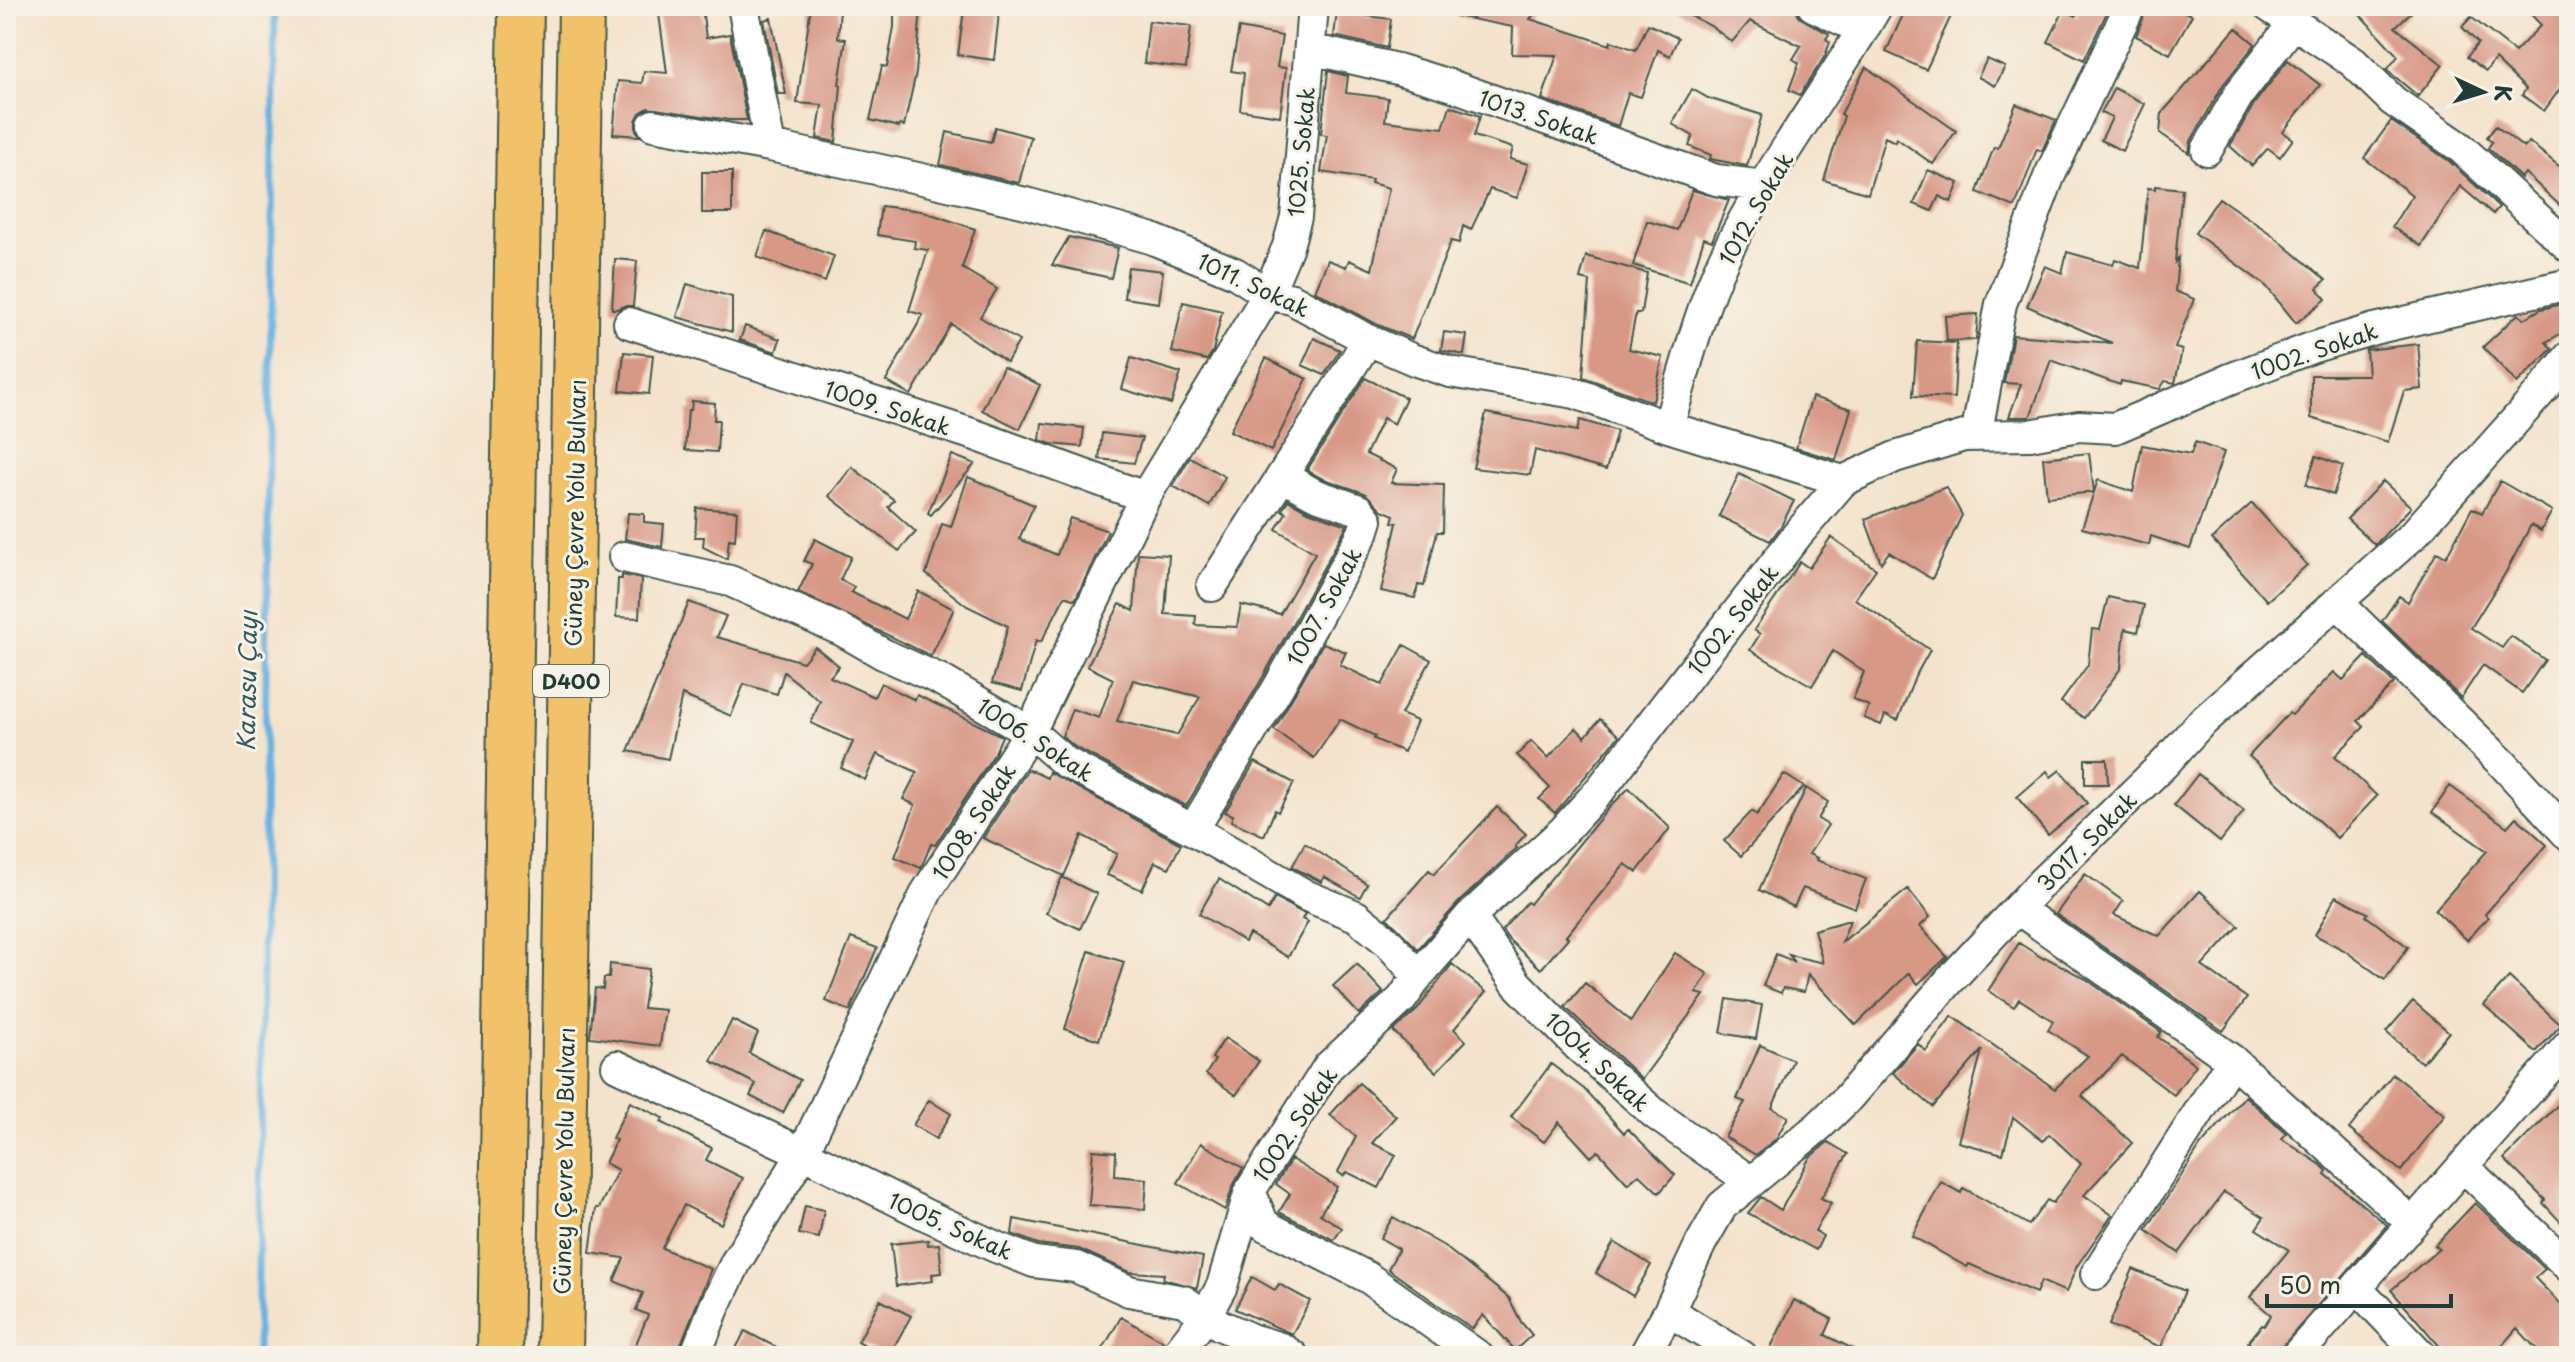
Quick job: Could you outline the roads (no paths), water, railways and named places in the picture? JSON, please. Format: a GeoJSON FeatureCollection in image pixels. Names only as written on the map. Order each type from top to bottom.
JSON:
{"type":"FeatureCollection","features":[{"type":"Feature","properties":{"kind":"highway","name":"D400"},"geometry":{"type":"LineString","coordinates":[[500,1356],[521,6]]}},
{"type":"Feature","properties":{"kind":"highway","name":"Güney Çevre Yolu Bulvarı"},"geometry":{"type":"LineString","coordinates":[[560,1356],[581,6]]}},
{"type":"Feature","properties":{"kind":"street"},"geometry":{"type":"LineString","coordinates":[[743,6],[770,146]]}},
{"type":"Feature","properties":{"kind":"street","name":"1025. Sokak"},"geometry":{"type":"LineString","coordinates":[[1268,294],[1296,217],[1313,6]]}},
{"type":"Feature","properties":{"kind":"street"},"geometry":{"type":"LineString","coordinates":[[1813,6],[1870,18]]}},
{"type":"Feature","properties":{"kind":"street"},"geometry":{"type":"LineString","coordinates":[[1976,436],[2001,304],[2049,177],[2130,6]]}},
{"type":"Feature","properties":{"kind":"street"},"geometry":{"type":"LineString","coordinates":[[2268,6],[2353,62],[2393,101],[2460,147],[2569,247]]}},
{"type":"Feature","properties":{"kind":"street","name":"1012. Sokak"},"geometry":{"type":"LineString","coordinates":[[1668,427],[1711,289],[1735,236],[1870,18]]}},
{"type":"Feature","properties":{"kind":"street"},"geometry":{"type":"LineString","coordinates":[[2207,150],[2239,94],[2293,24]]}},
{"type":"Feature","properties":{"kind":"street","name":"1013. Sokak"},"geometry":{"type":"LineString","coordinates":[[1311,49],[1453,86],[1716,180],[1764,186]]}},
{"type":"Feature","properties":{"kind":"street","name":"1011. Sokak"},"geometry":{"type":"LineString","coordinates":[[653,125],[770,146],[1026,203],[1150,238],[1235,273],[1268,294],[1292,299],[1368,340],[1450,372],[1575,393],[1668,427],[1843,481]]}},
{"type":"Feature","properties":{"kind":"street","name":"1002. Sokak"},"geometry":{"type":"LineString","coordinates":[[1175,1356],[1205,1317],[1222,1286],[1250,1191],[1328,1067],[1402,999],[1470,916],[1563,831],[1600,790],[1843,481],[1895,457],[1964,436],[2030,435],[2079,426],[2115,428],[2311,348],[2374,329],[2569,284]]}},
{"type":"Feature","properties":{"kind":"street","name":"1008. Sokak"},"geometry":{"type":"LineString","coordinates":[[695,1356],[736,1262],[803,1153],[927,891],[1030,732],[1145,497],[1268,294]]}},
{"type":"Feature","properties":{"kind":"street","name":"1009. Sokak"},"geometry":{"type":"LineString","coordinates":[[629,323],[975,435],[1145,497]]}},
{"type":"Feature","properties":{"kind":"street"},"geometry":{"type":"LineString","coordinates":[[1212,586],[1368,340]]}},
{"type":"Feature","properties":{"kind":"street","name":"3017. Sokak"},"geometry":{"type":"LineString","coordinates":[[1644,1356],[1722,1206],[1846,1100],[1950,980],[2199,725],[2413,535],[2569,357]]}},
{"type":"Feature","properties":{"kind":"street","name":"1007. Sokak"},"geometry":{"type":"LineString","coordinates":[[1193,830],[1279,686],[1363,533],[1367,520],[1359,510],[1314,494],[1282,476]]}},
{"type":"Feature","properties":{"kind":"street","name":"1006. Sokak"},"geometry":{"type":"LineString","coordinates":[[624,557],[730,581],[843,631],[883,654],[939,679],[1030,732],[1065,762],[1193,830],[1307,896],[1356,916],[1388,942],[1418,976]]}},
{"type":"Feature","properties":{"kind":"street"},"geometry":{"type":"LineString","coordinates":[[2338,603],[2503,764],[2569,836]]}},
{"type":"Feature","properties":{"kind":"street"},"geometry":{"type":"LineString","coordinates":[[2018,909],[2232,1060],[2412,1223]]}},
{"type":"Feature","properties":{"kind":"street","name":"1004. Sokak"},"geometry":{"type":"LineString","coordinates":[[1470,916],[1517,984],[1579,1047],[1655,1114],[1751,1182]]}},
{"type":"Feature","properties":{"kind":"street"},"geometry":{"type":"LineString","coordinates":[[2296,1356],[2569,1045]]}},
{"type":"Feature","properties":{"kind":"street"},"geometry":{"type":"LineString","coordinates":[[2096,1274],[2232,1060]]}},
{"type":"Feature","properties":{"kind":"street","name":"1005. Sokak"},"geometry":{"type":"LineString","coordinates":[[617,1066],[803,1153],[912,1209],[1034,1262],[1076,1267],[1129,1291],[1184,1301],[1205,1317],[1293,1356]]}},
{"type":"Feature","properties":{"kind":"street"},"geometry":{"type":"LineString","coordinates":[[2463,1166],[2569,1267]]}},
{"type":"Feature","properties":{"kind":"street"},"geometry":{"type":"LineString","coordinates":[[1250,1191],[1264,1225],[1367,1277],[1478,1356]]}},
{"type":"Feature","properties":{"kind":"street"},"geometry":{"type":"LineString","coordinates":[[2356,1287],[2422,1356]]}},
{"type":"Feature","properties":{"kind":"street"},"geometry":{"type":"LineString","coordinates":[[1669,1311],[1742,1356]]}},
{"type":"Feature","properties":{"kind":"waterway","name":"Karasu Çayı"},"geometry":{"type":"LineString","coordinates":[[257,1356],[275,6]]}}]}
